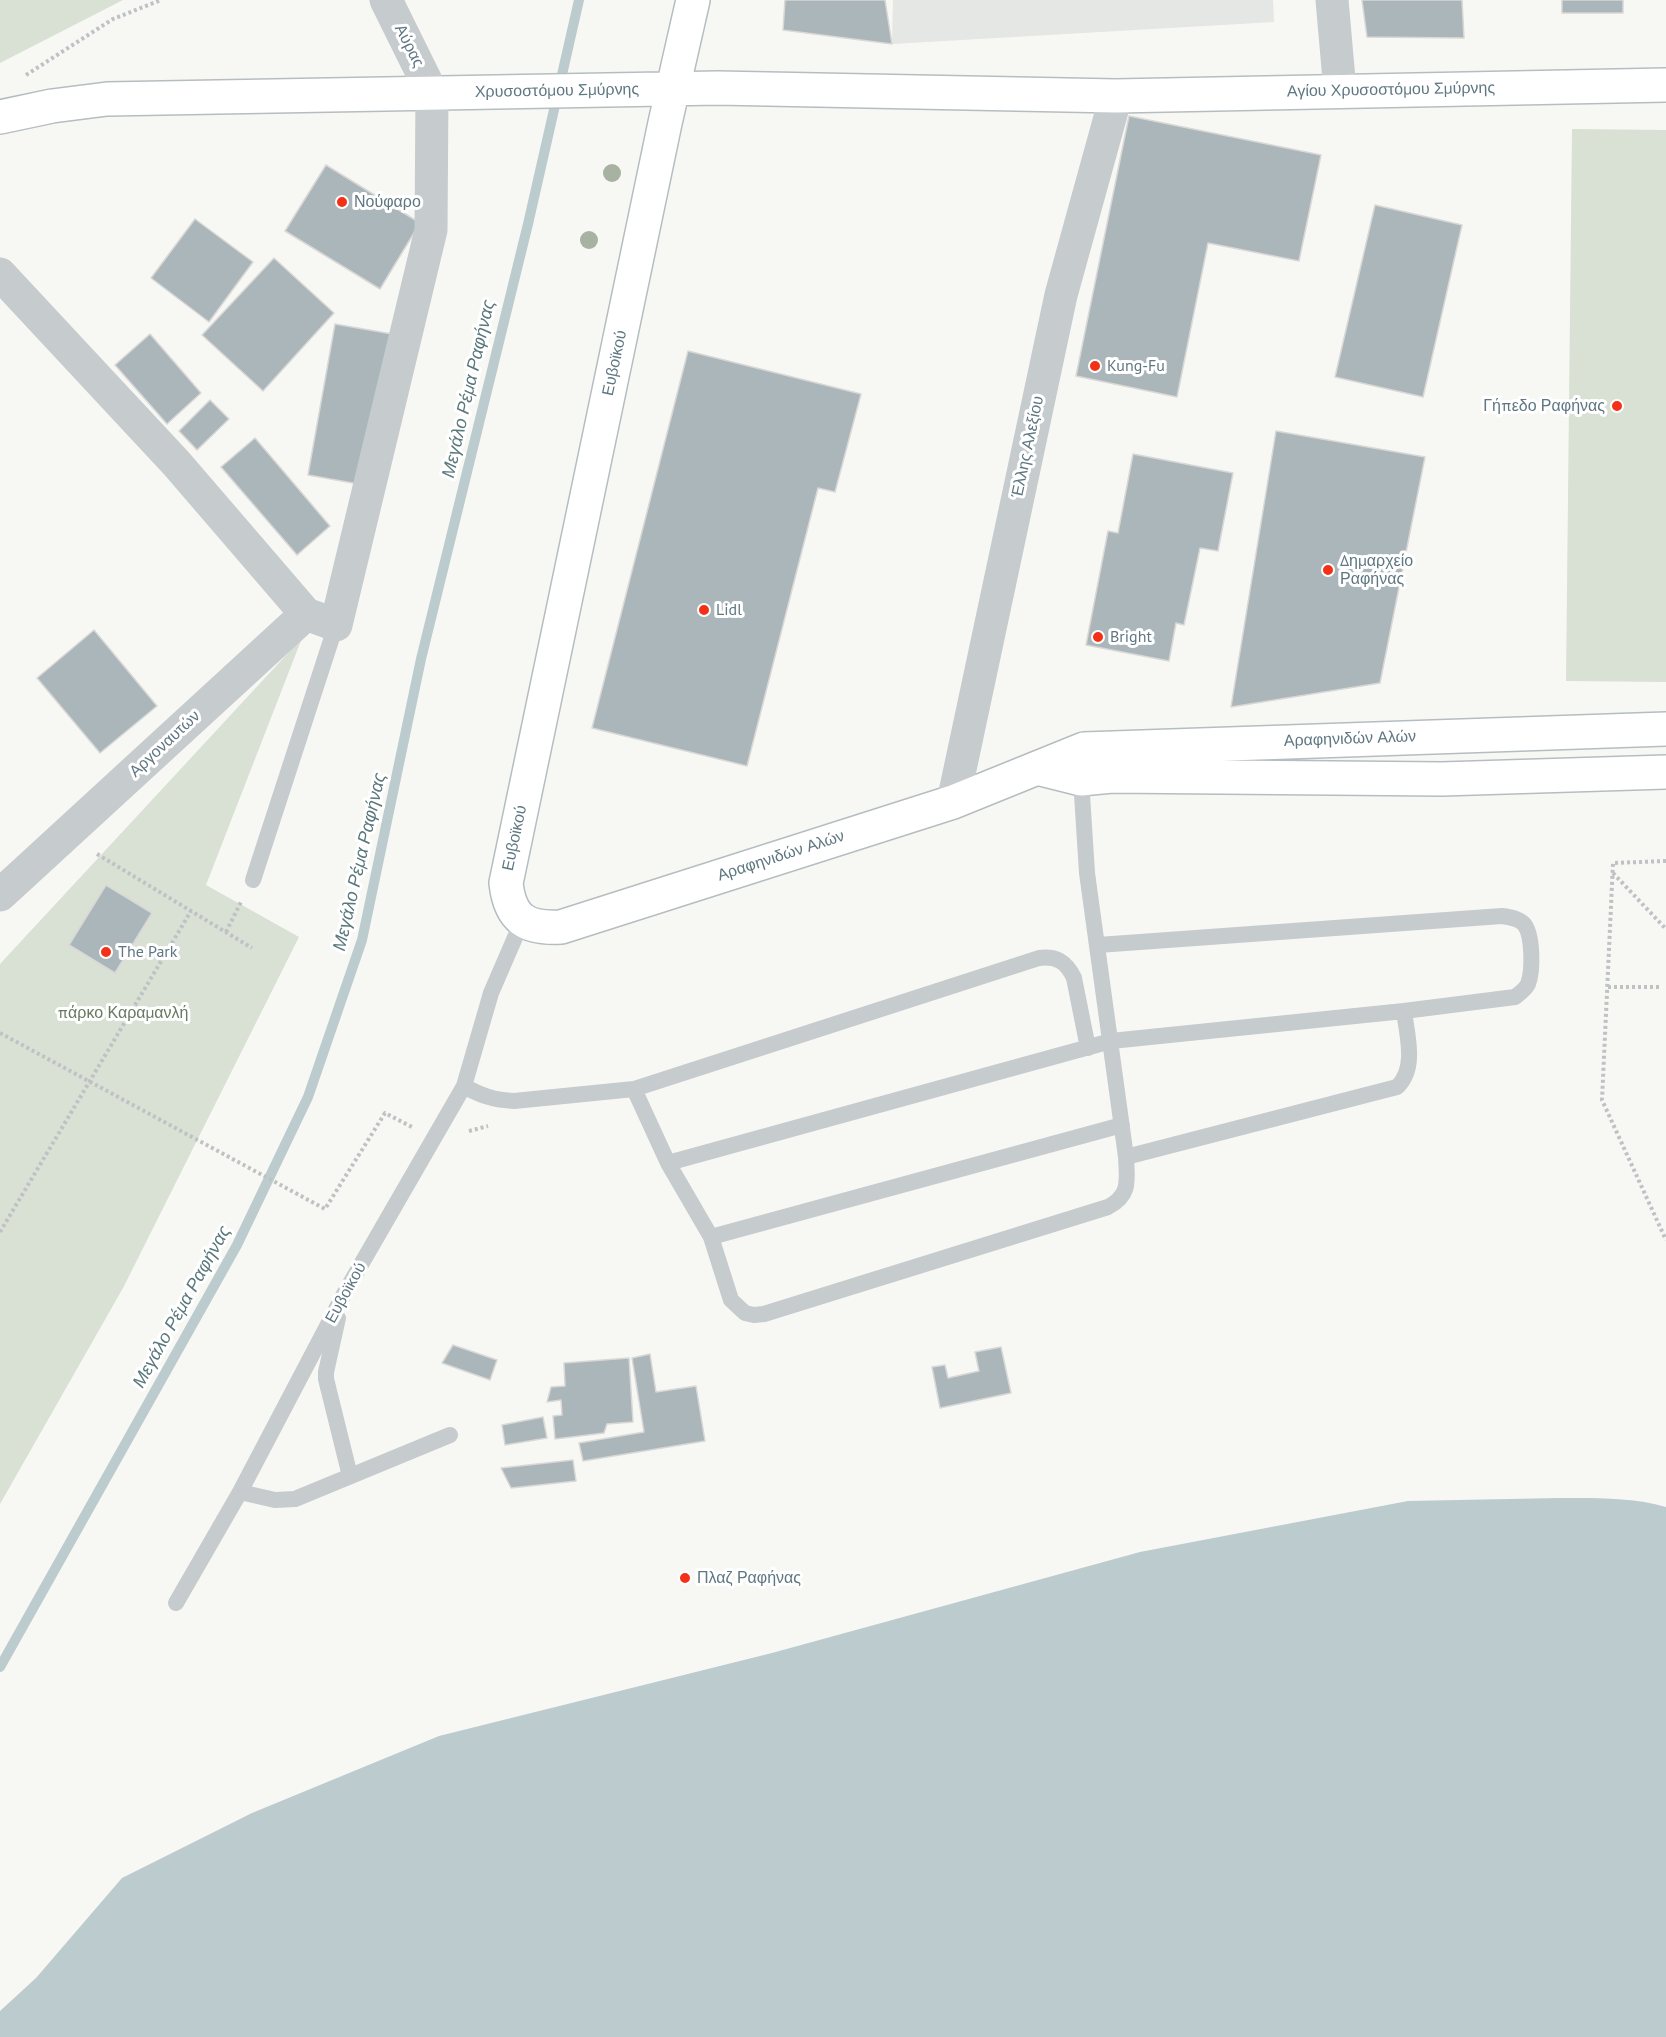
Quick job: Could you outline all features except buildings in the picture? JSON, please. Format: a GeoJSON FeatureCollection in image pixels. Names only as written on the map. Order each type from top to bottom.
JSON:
{"type":"FeatureCollection","features":[{"type":"Feature","properties":{"kind":"street","name":"Αύρας"},"geometry":{"type":"LineString","coordinates":[[386,0],[432,93]]}},
{"type":"Feature","properties":{"kind":"street","name":"Ευβοϊκού"},"geometry":{"type":"LineString","coordinates":[[523,919],[513,911],[506,883],[693,0]]}},
{"type":"Feature","properties":{"kind":"street"},"geometry":{"type":"LineString","coordinates":[[1332,0],[1340,91]]}},
{"type":"Feature","properties":{"kind":"street","name":"Αγίου Χρυσοστόμου Σμύρνης"},"geometry":{"type":"LineString","coordinates":[[1116,96],[1666,85]]}},
{"type":"Feature","properties":{"kind":"street","name":"Χρυσοστόμου Σμύρνης"},"geometry":{"type":"LineString","coordinates":[[0,117],[52,106],[107,99],[673,88],[1116,96]]}},
{"type":"Feature","properties":{"kind":"street"},"geometry":{"type":"LineString","coordinates":[[0,274],[177,464],[306,614],[336,625],[431,230],[432,93]]}},
{"type":"Feature","properties":{"kind":"street","name":"Έλλης Αλεξίου"},"geometry":{"type":"LineString","coordinates":[[953,802],[1061,295],[1116,96]]}},
{"type":"Feature","properties":{"kind":"street","name":"Αργοναυτών"},"geometry":{"type":"LineString","coordinates":[[0,895],[306,614]]}},
{"type":"Feature","properties":{"kind":"street","name":"Αραφηνιδών Αλών"},"geometry":{"type":"LineString","coordinates":[[523,919],[533,926],[561,927],[953,802],[1084,749],[1666,729]]}},
{"type":"Feature","properties":{"kind":"street"},"geometry":{"type":"LineString","coordinates":[[1037,768],[1082,779],[1112,777],[1442,779],[1666,772]]}},
{"type":"Feature","properties":{"kind":"lane"},"geometry":{"type":"LineString","coordinates":[[253,880],[336,625]]}},
{"type":"Feature","properties":{"kind":"lane"},"geometry":{"type":"LineString","coordinates":[[634,1089],[668,1163],[711,1237],[731,1300],[745,1312],[754,1315],[764,1314],[1108,1208],[1122,1198],[1126,1190],[1126,1157],[1087,873],[1082,779]]}},
{"type":"Feature","properties":{"kind":"lane"},"geometry":{"type":"LineString","coordinates":[[668,1163],[1111,1041],[1506,1000],[1523,992],[1528,984],[1531,944],[1529,933],[1523,924],[1514,918],[1502,916],[1098,945]]}},
{"type":"Feature","properties":{"kind":"lane","name":"Ευβοϊκού"},"geometry":{"type":"LineString","coordinates":[[176,1602],[240,1491],[344,1294],[464,1086],[491,993],[523,919]]}},
{"type":"Feature","properties":{"kind":"lane"},"geometry":{"type":"LineString","coordinates":[[464,1086],[497,1101],[634,1089],[1039,958],[1050,957],[1061,960],[1069,968],[1074,978],[1088,1048]]}},
{"type":"Feature","properties":{"kind":"lane"},"geometry":{"type":"LineString","coordinates":[[1126,1157],[1397,1087],[1404,1080],[1409,1062],[1404,1011]]}},
{"type":"Feature","properties":{"kind":"lane"},"geometry":{"type":"LineString","coordinates":[[711,1237],[1122,1125]]}},
{"type":"Feature","properties":{"kind":"lane"},"geometry":{"type":"LineString","coordinates":[[344,1294],[326,1372],[350,1476]]}},
{"type":"Feature","properties":{"kind":"lane"},"geometry":{"type":"LineString","coordinates":[[240,1491],[285,1501],[295,1499],[450,1436]]}},
{"type":"Feature","properties":{"kind":"path"},"geometry":{"type":"LineString","coordinates":[[24,76],[113,19],[161,0]]}},
{"type":"Feature","properties":{"kind":"path"},"geometry":{"type":"LineString","coordinates":[[66,835],[252,948]]}},
{"type":"Feature","properties":{"kind":"path"},"geometry":{"type":"LineString","coordinates":[[1666,861],[1613,863],[1602,1100],[1666,1240]]}},
{"type":"Feature","properties":{"kind":"path"},"geometry":{"type":"LineString","coordinates":[[1612,873],[1666,929]]}},
{"type":"Feature","properties":{"kind":"path"},"geometry":{"type":"LineString","coordinates":[[226,932],[253,880]]}},
{"type":"Feature","properties":{"kind":"path"},"geometry":{"type":"LineString","coordinates":[[0,1232],[191,910]]}},
{"type":"Feature","properties":{"kind":"path"},"geometry":{"type":"LineString","coordinates":[[1608,987],[1660,987]]}},
{"type":"Feature","properties":{"kind":"path"},"geometry":{"type":"LineString","coordinates":[[0,1034],[325,1209]]}},
{"type":"Feature","properties":{"kind":"shaded area"},"geometry":{"type":"Polygon","coordinates":[[[893,0],[1273,0],[1274,22],[892,44],[893,0]]]}},
{"type":"Feature","properties":{"kind":"shaded area"},"geometry":{"type":"Polygon","coordinates":[[[1559,1498],[1626,1500],[1666,1507],[1666,2037],[0,2037],[0,2011],[36,1978],[122,1878],[252,1813],[439,1736],[772,1653],[1140,1552],[1408,1501],[1559,1498]]]}},
{"type":"Feature","properties":{"kind":"green space"},"geometry":{"type":"Polygon","coordinates":[[[0,0],[123,0],[0,63],[0,0]]]}},
{"type":"Feature","properties":{"kind":"green space","name":"Γήπεδο Ραφήνας"},"geometry":{"type":"Polygon","coordinates":[[[1572,129],[1666,130],[1666,682],[1566,681],[1572,129]]]}},
{"type":"Feature","properties":{"kind":"green space","name":"πάρκο Καραμανλή"},"geometry":{"type":"Polygon","coordinates":[[[302,638],[206,885],[299,937],[123,1288],[0,1504],[0,964],[302,638]]]}},
{"type":"Feature","properties":{"kind":"waterway","name":"Μεγάλο Ρέμα Ραφήνας"},"geometry":{"type":"LineString","coordinates":[[0,1667],[237,1245],[308,1097],[362,940],[421,659],[528,224],[579,0]]}},
{"type":"Feature","properties":{"kind":"place","name":"Νούφαρο"},"geometry":{"type":"Point","coordinates":[342,202]}},
{"type":"Feature","properties":{"kind":"place","name":"Kung-Fu"},"geometry":{"type":"Point","coordinates":[1095,366]}},
{"type":"Feature","properties":{"kind":"place","name":"Γήπεδο Ραφήνας"},"geometry":{"type":"Point","coordinates":[1617,406]}},
{"type":"Feature","properties":{"kind":"place","name":"Δημαρχείο Ραφήνας"},"geometry":{"type":"Point","coordinates":[1328,570]}},
{"type":"Feature","properties":{"kind":"place","name":"Lidl"},"geometry":{"type":"Point","coordinates":[704,610]}},
{"type":"Feature","properties":{"kind":"place","name":"Bright"},"geometry":{"type":"Point","coordinates":[1098,637]}},
{"type":"Feature","properties":{"kind":"place","name":"The Park"},"geometry":{"type":"Point","coordinates":[106,952]}},
{"type":"Feature","properties":{"kind":"place","name":"Πλαζ Ραφήνας"},"geometry":{"type":"Point","coordinates":[685,1578]}}]}
